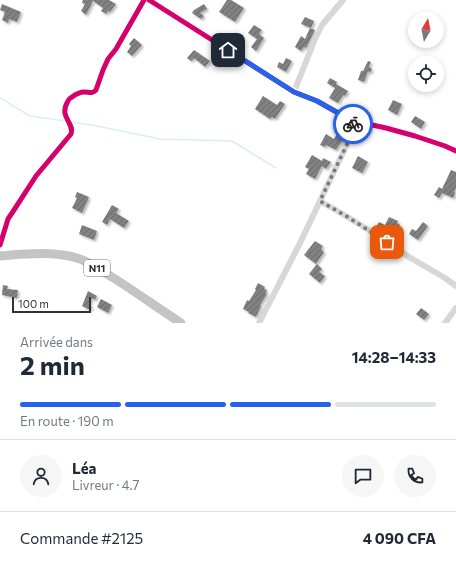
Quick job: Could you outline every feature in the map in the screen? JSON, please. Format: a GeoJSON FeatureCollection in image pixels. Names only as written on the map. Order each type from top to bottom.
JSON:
{"type":"FeatureCollection","features":[{"type":"Feature","properties":{"kind":"highway","name":"N11"},"geometry":{"type":"LineString","coordinates":[[0,256],[20,254],[51,254],[78,258],[119,281],[181,323]]}},
{"type":"Feature","properties":{"kind":"street"},"geometry":{"type":"LineString","coordinates":[[0,245],[8,219],[36,176],[71,134],[72,131],[66,118],[65,109],[68,99],[78,93],[90,93],[96,90],[102,70],[116,49],[144,0]]}},
{"type":"Feature","properties":{"kind":"street"},"geometry":{"type":"LineString","coordinates":[[149,0],[294,92],[317,101],[354,121],[415,136],[446,146],[456,151]]}},
{"type":"Feature","properties":{"kind":"street"},"geometry":{"type":"LineString","coordinates":[[294,92],[322,25],[343,0]]}},
{"type":"Feature","properties":{"kind":"street"},"geometry":{"type":"LineString","coordinates":[[259,323],[286,273],[350,138],[354,121]]}},
{"type":"Feature","properties":{"kind":"street"},"geometry":{"type":"LineString","coordinates":[[320,201],[376,234],[409,257],[456,286]]}},
{"type":"Feature","properties":{"kind":"street"},"geometry":{"type":"LineString","coordinates":[[445,323],[456,308]]}},
{"type":"Feature","properties":{"kind":"building"},"geometry":{"type":"Polygon","coordinates":[[[83,0],[109,0],[116,4],[110,12],[108,11],[106,14],[101,11],[103,8],[93,1],[86,15],[81,11],[85,4],[82,3],[83,0]]]}},
{"type":"Feature","properties":{"kind":"building"},"geometry":{"type":"Polygon","coordinates":[[[227,0],[231,0],[244,8],[235,22],[219,12],[227,0]]]}},
{"type":"Feature","properties":{"kind":"building"},"geometry":{"type":"Polygon","coordinates":[[[2,4],[21,12],[17,22],[9,19],[8,23],[2,20],[5,12],[0,10],[2,4]]]}},
{"type":"Feature","properties":{"kind":"building"},"geometry":{"type":"Polygon","coordinates":[[[204,4],[207,9],[200,13],[204,16],[201,19],[192,13],[204,4]]]}},
{"type":"Feature","properties":{"kind":"building"},"geometry":{"type":"Polygon","coordinates":[[[305,17],[314,21],[311,28],[301,24],[305,17]]]}},
{"type":"Feature","properties":{"kind":"building"},"geometry":{"type":"Polygon","coordinates":[[[254,25],[262,30],[259,34],[264,38],[256,51],[251,47],[257,39],[248,33],[254,25]]]}},
{"type":"Feature","properties":{"kind":"building"},"geometry":{"type":"Polygon","coordinates":[[[310,28],[315,30],[306,48],[304,47],[301,51],[295,47],[301,36],[305,39],[310,28]]]}},
{"type":"Feature","properties":{"kind":"building"},"geometry":{"type":"Polygon","coordinates":[[[134,38],[142,45],[132,56],[127,52],[131,46],[129,44],[134,38]]]}},
{"type":"Feature","properties":{"kind":"building"},"geometry":{"type":"Polygon","coordinates":[[[194,50],[210,61],[205,67],[194,58],[191,61],[187,58],[194,50]]]}},
{"type":"Feature","properties":{"kind":"building"},"geometry":{"type":"Polygon","coordinates":[[[286,58],[292,61],[286,72],[277,67],[279,62],[283,64],[286,58]]]}},
{"type":"Feature","properties":{"kind":"building"},"geometry":{"type":"Polygon","coordinates":[[[368,61],[371,62],[369,67],[372,69],[370,73],[368,71],[364,82],[358,80],[361,71],[363,71],[368,61]]]}},
{"type":"Feature","properties":{"kind":"building"},"geometry":{"type":"Polygon","coordinates":[[[330,78],[337,82],[336,84],[348,91],[345,96],[343,95],[338,103],[329,98],[335,88],[327,83],[330,78]]]}},
{"type":"Feature","properties":{"kind":"building"},"geometry":{"type":"Polygon","coordinates":[[[263,96],[277,105],[280,101],[285,104],[275,119],[272,117],[270,119],[255,109],[263,96]]]}},
{"type":"Feature","properties":{"kind":"building"},"geometry":{"type":"Polygon","coordinates":[[[393,100],[402,104],[397,115],[388,110],[393,100]]]}},
{"type":"Feature","properties":{"kind":"building"},"geometry":{"type":"Polygon","coordinates":[[[415,116],[425,122],[421,129],[411,122],[415,116]]]}},
{"type":"Feature","properties":{"kind":"building"},"geometry":{"type":"Polygon","coordinates":[[[338,132],[345,136],[336,150],[326,145],[325,147],[320,145],[326,134],[334,139],[338,132]]]}},
{"type":"Feature","properties":{"kind":"building"},"geometry":{"type":"Polygon","coordinates":[[[312,155],[322,161],[323,158],[331,162],[326,169],[322,166],[315,179],[306,174],[309,169],[305,167],[312,155]]]}},
{"type":"Feature","properties":{"kind":"building"},"geometry":{"type":"Polygon","coordinates":[[[358,156],[368,162],[362,173],[352,168],[358,156]]]}},
{"type":"Feature","properties":{"kind":"building"},"geometry":{"type":"Polygon","coordinates":[[[451,170],[456,172],[456,188],[453,198],[442,193],[439,198],[434,195],[439,187],[442,189],[451,170]]]}},
{"type":"Feature","properties":{"kind":"building"},"geometry":{"type":"Polygon","coordinates":[[[77,192],[89,197],[82,213],[72,208],[77,198],[75,197],[77,192]]]}},
{"type":"Feature","properties":{"kind":"building"},"geometry":{"type":"Polygon","coordinates":[[[112,205],[119,209],[116,213],[129,221],[124,228],[110,219],[107,225],[102,222],[112,205]]]}},
{"type":"Feature","properties":{"kind":"building"},"geometry":{"type":"Polygon","coordinates":[[[389,217],[398,221],[397,223],[400,225],[396,232],[392,230],[388,237],[375,229],[379,222],[385,225],[389,217]]]}},
{"type":"Feature","properties":{"kind":"building"},"geometry":{"type":"Polygon","coordinates":[[[423,222],[428,226],[418,240],[409,234],[412,229],[416,231],[423,222]]]}},
{"type":"Feature","properties":{"kind":"building"},"geometry":{"type":"Polygon","coordinates":[[[82,225],[97,231],[94,240],[79,234],[82,225]]]}},
{"type":"Feature","properties":{"kind":"building"},"geometry":{"type":"Polygon","coordinates":[[[315,241],[323,246],[321,249],[324,252],[316,264],[304,255],[315,241]]]}},
{"type":"Feature","properties":{"kind":"building"},"geometry":{"type":"Polygon","coordinates":[[[317,264],[322,269],[319,272],[325,276],[320,283],[309,274],[317,264]]]}},
{"type":"Feature","properties":{"kind":"building"},"geometry":{"type":"Polygon","coordinates":[[[258,283],[265,287],[264,288],[267,291],[265,293],[267,294],[260,305],[261,306],[256,317],[243,309],[247,300],[249,301],[256,290],[255,289],[258,283]]]}},
{"type":"Feature","properties":{"kind":"building"},"geometry":{"type":"Polygon","coordinates":[[[3,285],[8,286],[7,289],[18,290],[17,298],[2,295],[3,285]]]}},
{"type":"Feature","properties":{"kind":"building"},"geometry":{"type":"Polygon","coordinates":[[[88,291],[97,296],[95,300],[92,298],[89,305],[92,307],[90,310],[82,306],[88,291]]]}},
{"type":"Feature","properties":{"kind":"building"},"geometry":{"type":"Polygon","coordinates":[[[101,299],[112,305],[108,313],[97,307],[101,299]]]}},
{"type":"Feature","properties":{"kind":"building"},"geometry":{"type":"Polygon","coordinates":[[[421,308],[429,314],[424,320],[416,314],[421,308]]]}},
{"type":"Feature","properties":{"kind":"waterway"},"geometry":{"type":"LineString","coordinates":[[0,98],[30,116],[65,121]]}},
{"type":"Feature","properties":{"kind":"waterway"},"geometry":{"type":"LineString","coordinates":[[71,122],[160,139],[232,141],[276,168]]}},
{"type":"Feature","properties":{"kind":"cycle path"},"geometry":{"type":"LineString","coordinates":[[0,245],[8,219],[36,176],[71,134],[71,126],[65,112],[65,107],[69,99],[80,93],[92,92],[96,90],[108,59],[116,49],[144,0]]}},
{"type":"Feature","properties":{"kind":"cycle path"},"geometry":{"type":"LineString","coordinates":[[149,0],[294,92],[317,101],[354,121],[415,136],[456,151]]}},
{"type":"Feature","properties":{"kind":"way so far"},"geometry":{"type":"LineString","coordinates":[[353,124],[350,138],[320,201],[387,242]]}},
{"type":"Feature","properties":{"kind":"route"},"geometry":{"type":"LineString","coordinates":[[228,50],[294,92],[317,101],[354,121],[353,124]]}}]}
